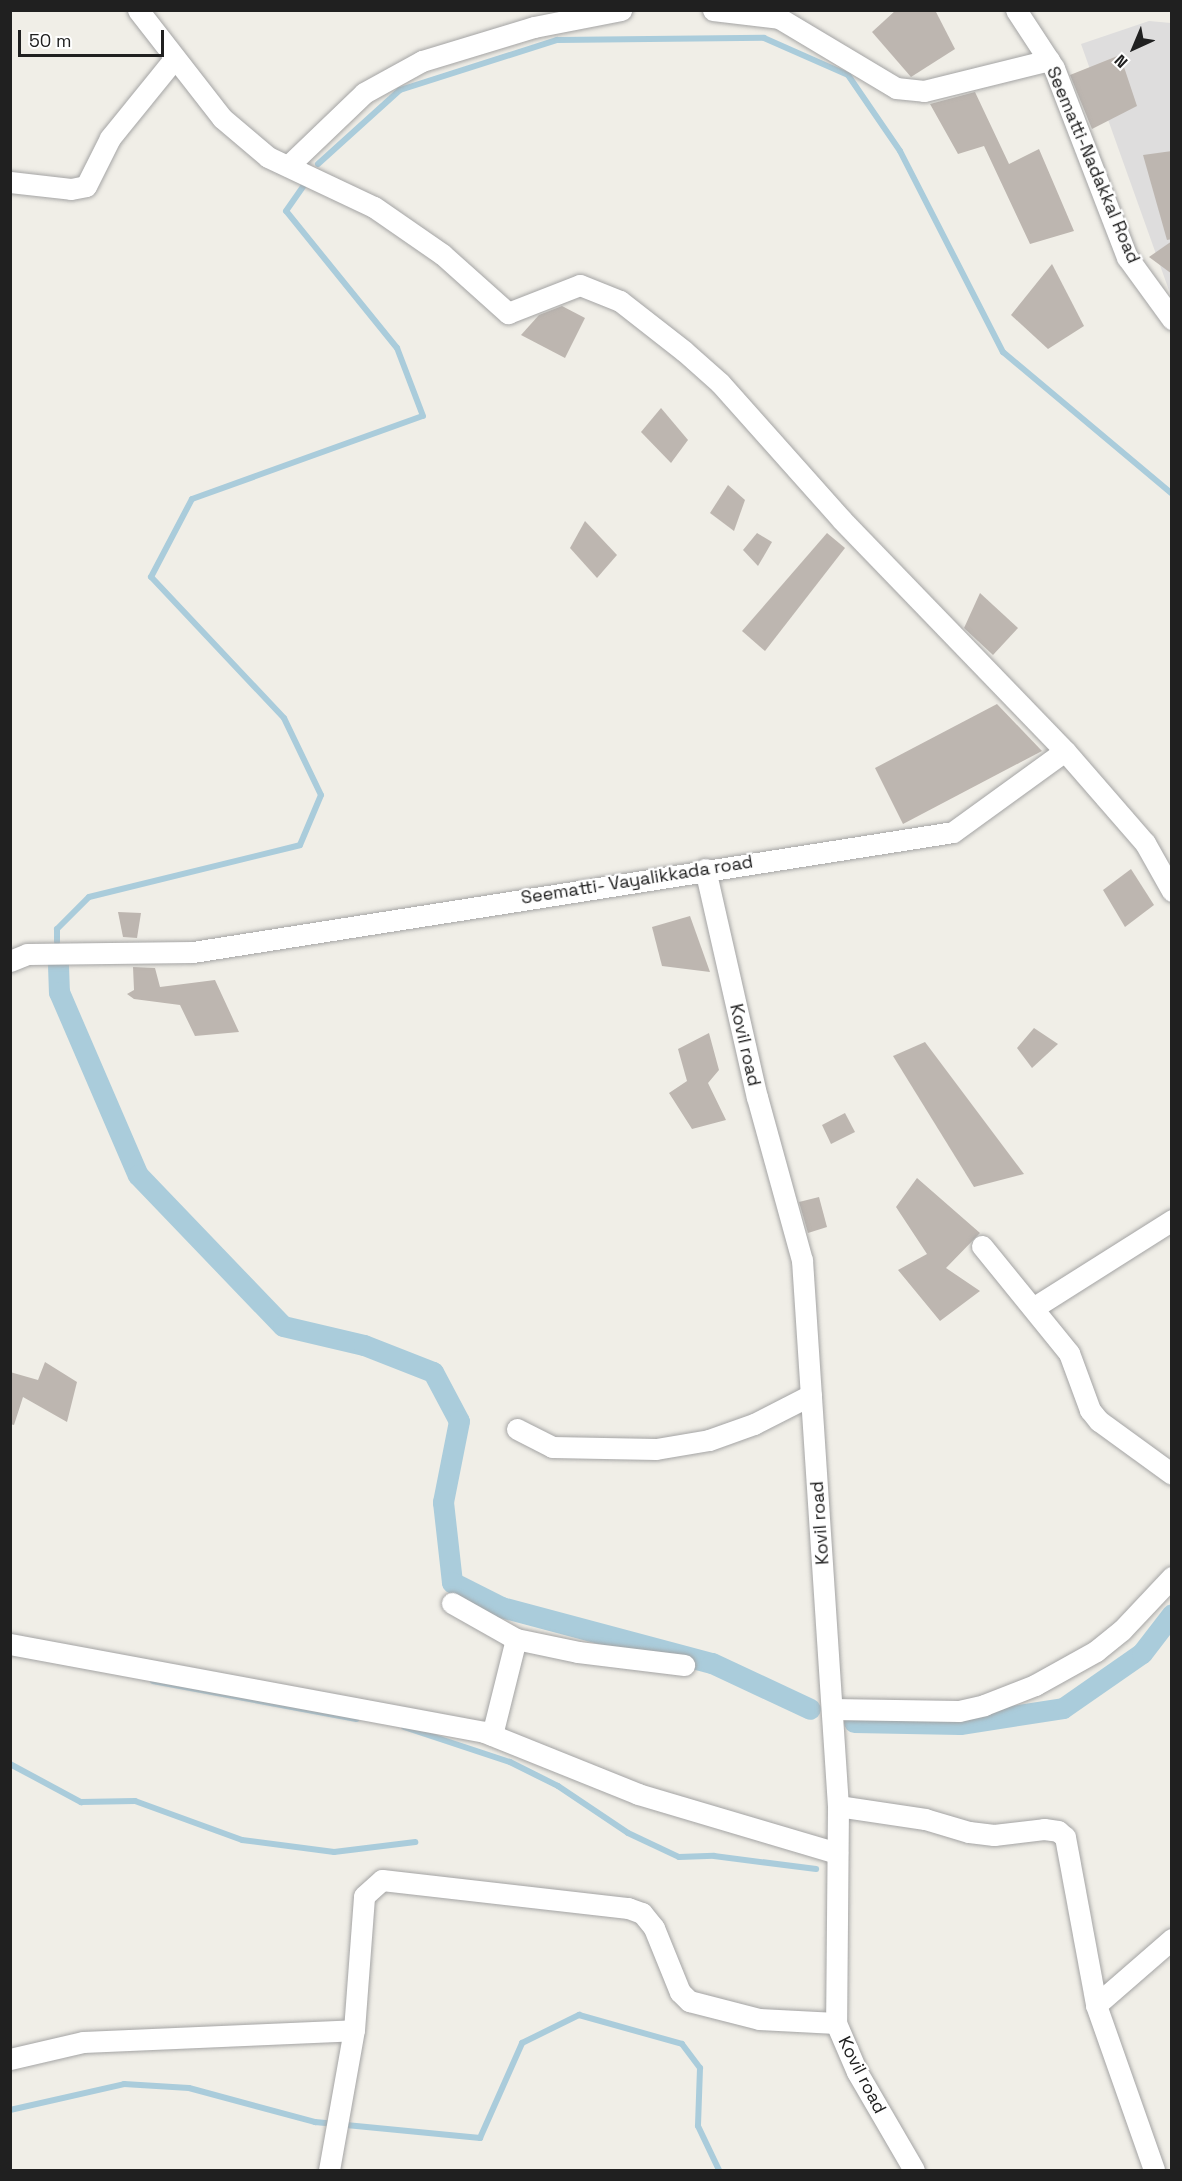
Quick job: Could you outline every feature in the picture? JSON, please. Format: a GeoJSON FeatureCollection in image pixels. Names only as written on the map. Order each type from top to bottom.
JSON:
{"type":"FeatureCollection","features":[{"type":"Feature","properties":{"kind":"street"},"geometry":{"type":"LineString","coordinates":[[138,10],[222,118],[268,157],[374,207],[442,254],[507,313],[580,285],[620,301],[720,383],[842,520],[1065,751],[1144,843],[1172,891]]}},
{"type":"Feature","properties":{"kind":"street"},"geometry":{"type":"LineString","coordinates":[[288,166],[364,93],[422,61],[534,27],[621,10]]}},
{"type":"Feature","properties":{"kind":"street"},"geometry":{"type":"LineString","coordinates":[[713,10],[779,18],[896,88],[924,91],[1049,60]]}},
{"type":"Feature","properties":{"kind":"street","name":"Seematti-Nadakkal Road"},"geometry":{"type":"LineString","coordinates":[[1016,10],[1049,60],[1127,257],[1172,318]]}},
{"type":"Feature","properties":{"kind":"street"},"geometry":{"type":"LineString","coordinates":[[10,182],[70,189],[86,186],[110,138],[174,59]]}},
{"type":"Feature","properties":{"kind":"street","name":"Seematti- Vayalikkada road"},"geometry":{"type":"LineString","coordinates":[[10,961],[27,954],[193,952],[705,869],[953,832],[1065,751]]}},
{"type":"Feature","properties":{"kind":"street","name":"Kovil road"},"geometry":{"type":"LineString","coordinates":[[705,869],[757,1097],[802,1260],[838,1806],[836,2024],[857,2072],[914,2170]]}},
{"type":"Feature","properties":{"kind":"street"},"geometry":{"type":"LineString","coordinates":[[1033,1308],[1172,1220]]}},
{"type":"Feature","properties":{"kind":"street"},"geometry":{"type":"LineString","coordinates":[[982,1246],[1073,1359],[1090,1410],[1099,1421],[1172,1474]]}},
{"type":"Feature","properties":{"kind":"street"},"geometry":{"type":"LineString","coordinates":[[517,1429],[552,1447],[656,1449],[709,1440],[754,1424],[811,1395]]}},
{"type":"Feature","properties":{"kind":"street"},"geometry":{"type":"LineString","coordinates":[[832,1708],[958,1712],[984,1705],[1035,1685],[1096,1651],[1122,1630],[1172,1577]]}},
{"type":"Feature","properties":{"kind":"street"},"geometry":{"type":"LineString","coordinates":[[452,1603],[516,1639],[578,1652],[684,1665]]}},
{"type":"Feature","properties":{"kind":"street"},"geometry":{"type":"LineString","coordinates":[[492,1735],[516,1639]]}},
{"type":"Feature","properties":{"kind":"street"},"geometry":{"type":"LineString","coordinates":[[10,1644],[281,1691],[492,1735],[638,1794],[837,1853]]}},
{"type":"Feature","properties":{"kind":"street"},"geometry":{"type":"LineString","coordinates":[[838,1806],[994,1835],[1058,1831],[1069,1849],[1085,1961],[1096,2005],[1154,2170]]}},
{"type":"Feature","properties":{"kind":"street"},"geometry":{"type":"LineString","coordinates":[[329,2170],[354,2030],[364,1896],[374,1883],[382,1880],[628,1908],[642,1913],[654,1928],[680,1992],[689,2001],[759,2019],[836,2024]]}},
{"type":"Feature","properties":{"kind":"street"},"geometry":{"type":"LineString","coordinates":[[1096,2005],[1172,1940]]}},
{"type":"Feature","properties":{"kind":"street"},"geometry":{"type":"LineString","coordinates":[[10,2059],[83,2042],[354,2030]]}},
{"type":"Feature","properties":{"kind":"shaded area"},"geometry":{"type":"Polygon","coordinates":[[[1149,21],[1171,23],[1171,296],[1081,44],[1149,21]]]}},
{"type":"Feature","properties":{"kind":"building"},"geometry":{"type":"Polygon","coordinates":[[[896,10],[935,10],[955,49],[911,77],[872,32],[896,10]]]}},
{"type":"Feature","properties":{"kind":"building"},"geometry":{"type":"Polygon","coordinates":[[[1120,55],[1137,106],[1092,129],[1070,75],[1120,55]]]}},
{"type":"Feature","properties":{"kind":"building"},"geometry":{"type":"Polygon","coordinates":[[[975,92],[1009,164],[1039,149],[1074,231],[1030,244],[984,146],[958,154],[930,104],[975,92]]]}},
{"type":"Feature","properties":{"kind":"building"},"geometry":{"type":"Polygon","coordinates":[[[1172,151],[1172,239],[1167,240],[1143,155],[1172,151]]]}},
{"type":"Feature","properties":{"kind":"building"},"geometry":{"type":"Polygon","coordinates":[[[1172,241],[1172,274],[1149,257],[1172,241]]]}},
{"type":"Feature","properties":{"kind":"building"},"geometry":{"type":"Polygon","coordinates":[[[1052,264],[1084,326],[1048,349],[1011,315],[1052,264]]]}},
{"type":"Feature","properties":{"kind":"building"},"geometry":{"type":"Polygon","coordinates":[[[562,306],[585,318],[565,358],[521,335],[539,315],[562,306]]]}},
{"type":"Feature","properties":{"kind":"building"},"geometry":{"type":"Polygon","coordinates":[[[661,408],[688,440],[671,463],[641,432],[661,408]]]}},
{"type":"Feature","properties":{"kind":"building"},"geometry":{"type":"Polygon","coordinates":[[[728,485],[745,500],[734,531],[710,513],[728,485]]]}},
{"type":"Feature","properties":{"kind":"building"},"geometry":{"type":"Polygon","coordinates":[[[585,521],[617,555],[597,578],[570,548],[585,521]]]}},
{"type":"Feature","properties":{"kind":"building"},"geometry":{"type":"Polygon","coordinates":[[[757,533],[772,542],[758,566],[743,550],[757,533]]]}},
{"type":"Feature","properties":{"kind":"building"},"geometry":{"type":"Polygon","coordinates":[[[827,533],[845,548],[765,651],[742,631],[827,533]]]}},
{"type":"Feature","properties":{"kind":"building"},"geometry":{"type":"Polygon","coordinates":[[[980,593],[1018,628],[993,655],[964,628],[980,593]]]}},
{"type":"Feature","properties":{"kind":"building"},"geometry":{"type":"Polygon","coordinates":[[[997,704],[1042,751],[903,824],[875,768],[997,704]]]}},
{"type":"Feature","properties":{"kind":"building"},"geometry":{"type":"Polygon","coordinates":[[[1131,869],[1154,905],[1125,927],[1103,890],[1131,869]]]}},
{"type":"Feature","properties":{"kind":"building"},"geometry":{"type":"Polygon","coordinates":[[[118,912],[141,913],[137,938],[123,937],[118,912]]]}},
{"type":"Feature","properties":{"kind":"building"},"geometry":{"type":"Polygon","coordinates":[[[690,916],[710,972],[662,966],[652,927],[690,916]]]}},
{"type":"Feature","properties":{"kind":"building"},"geometry":{"type":"Polygon","coordinates":[[[133,967],[155,968],[160,987],[215,980],[239,1032],[195,1036],[180,1005],[134,999],[127,994],[134,990],[133,967]]]}},
{"type":"Feature","properties":{"kind":"building"},"geometry":{"type":"Polygon","coordinates":[[[1034,1028],[1058,1044],[1032,1068],[1017,1048],[1034,1028]]]}},
{"type":"Feature","properties":{"kind":"building"},"geometry":{"type":"Polygon","coordinates":[[[709,1033],[719,1070],[708,1083],[726,1120],[692,1129],[669,1093],[687,1081],[678,1049],[709,1033]]]}},
{"type":"Feature","properties":{"kind":"building"},"geometry":{"type":"Polygon","coordinates":[[[925,1042],[1024,1174],[974,1187],[893,1056],[925,1042]]]}},
{"type":"Feature","properties":{"kind":"building"},"geometry":{"type":"Polygon","coordinates":[[[845,1113],[855,1132],[831,1144],[822,1125],[845,1113]]]}},
{"type":"Feature","properties":{"kind":"building"},"geometry":{"type":"Polygon","coordinates":[[[917,1178],[980,1233],[946,1268],[980,1291],[940,1321],[898,1270],[927,1254],[896,1207],[917,1178]]]}},
{"type":"Feature","properties":{"kind":"building"},"geometry":{"type":"Polygon","coordinates":[[[819,1197],[827,1227],[808,1233],[799,1202],[819,1197]]]}},
{"type":"Feature","properties":{"kind":"building"},"geometry":{"type":"Polygon","coordinates":[[[45,1362],[77,1382],[67,1422],[23,1397],[14,1425],[10,1424],[10,1372],[38,1380],[45,1362]]]}},
{"type":"Feature","properties":{"kind":"waterway"},"geometry":{"type":"LineString","coordinates":[[318,164],[400,90],[557,40],[764,38],[848,75],[900,151],[1003,352],[1172,494]]}},
{"type":"Feature","properties":{"kind":"waterway"},"geometry":{"type":"LineString","coordinates":[[57,942],[57,929],[89,897],[300,845],[321,795],[284,718],[151,577],[192,499],[423,416],[397,348],[286,211],[304,185]]}},
{"type":"Feature","properties":{"kind":"waterway"},"geometry":{"type":"LineString","coordinates":[[58,965],[59,992],[138,1175],[283,1326],[364,1345],[433,1372],[459,1421],[443,1502],[452,1582],[501,1607],[712,1663],[810,1709]]}},
{"type":"Feature","properties":{"kind":"waterway"},"geometry":{"type":"LineString","coordinates":[[854,1722],[960,1724],[1063,1708],[1142,1653],[1172,1614]]}},
{"type":"Feature","properties":{"kind":"waterway"},"geometry":{"type":"LineString","coordinates":[[153,1681],[356,1719]]}},
{"type":"Feature","properties":{"kind":"waterway"},"geometry":{"type":"LineString","coordinates":[[404,1727],[510,1762],[558,1786],[628,1833],[679,1857],[714,1856],[816,1869]]}},
{"type":"Feature","properties":{"kind":"waterway"},"geometry":{"type":"LineString","coordinates":[[10,1764],[81,1802],[135,1801],[242,1840],[334,1852],[415,1842]]}},
{"type":"Feature","properties":{"kind":"waterway"},"geometry":{"type":"LineString","coordinates":[[10,2110],[124,2084],[189,2088],[315,2122],[480,2138],[522,2043],[579,2015],[682,2044],[700,2068],[698,2126],[719,2170]]}}]}
